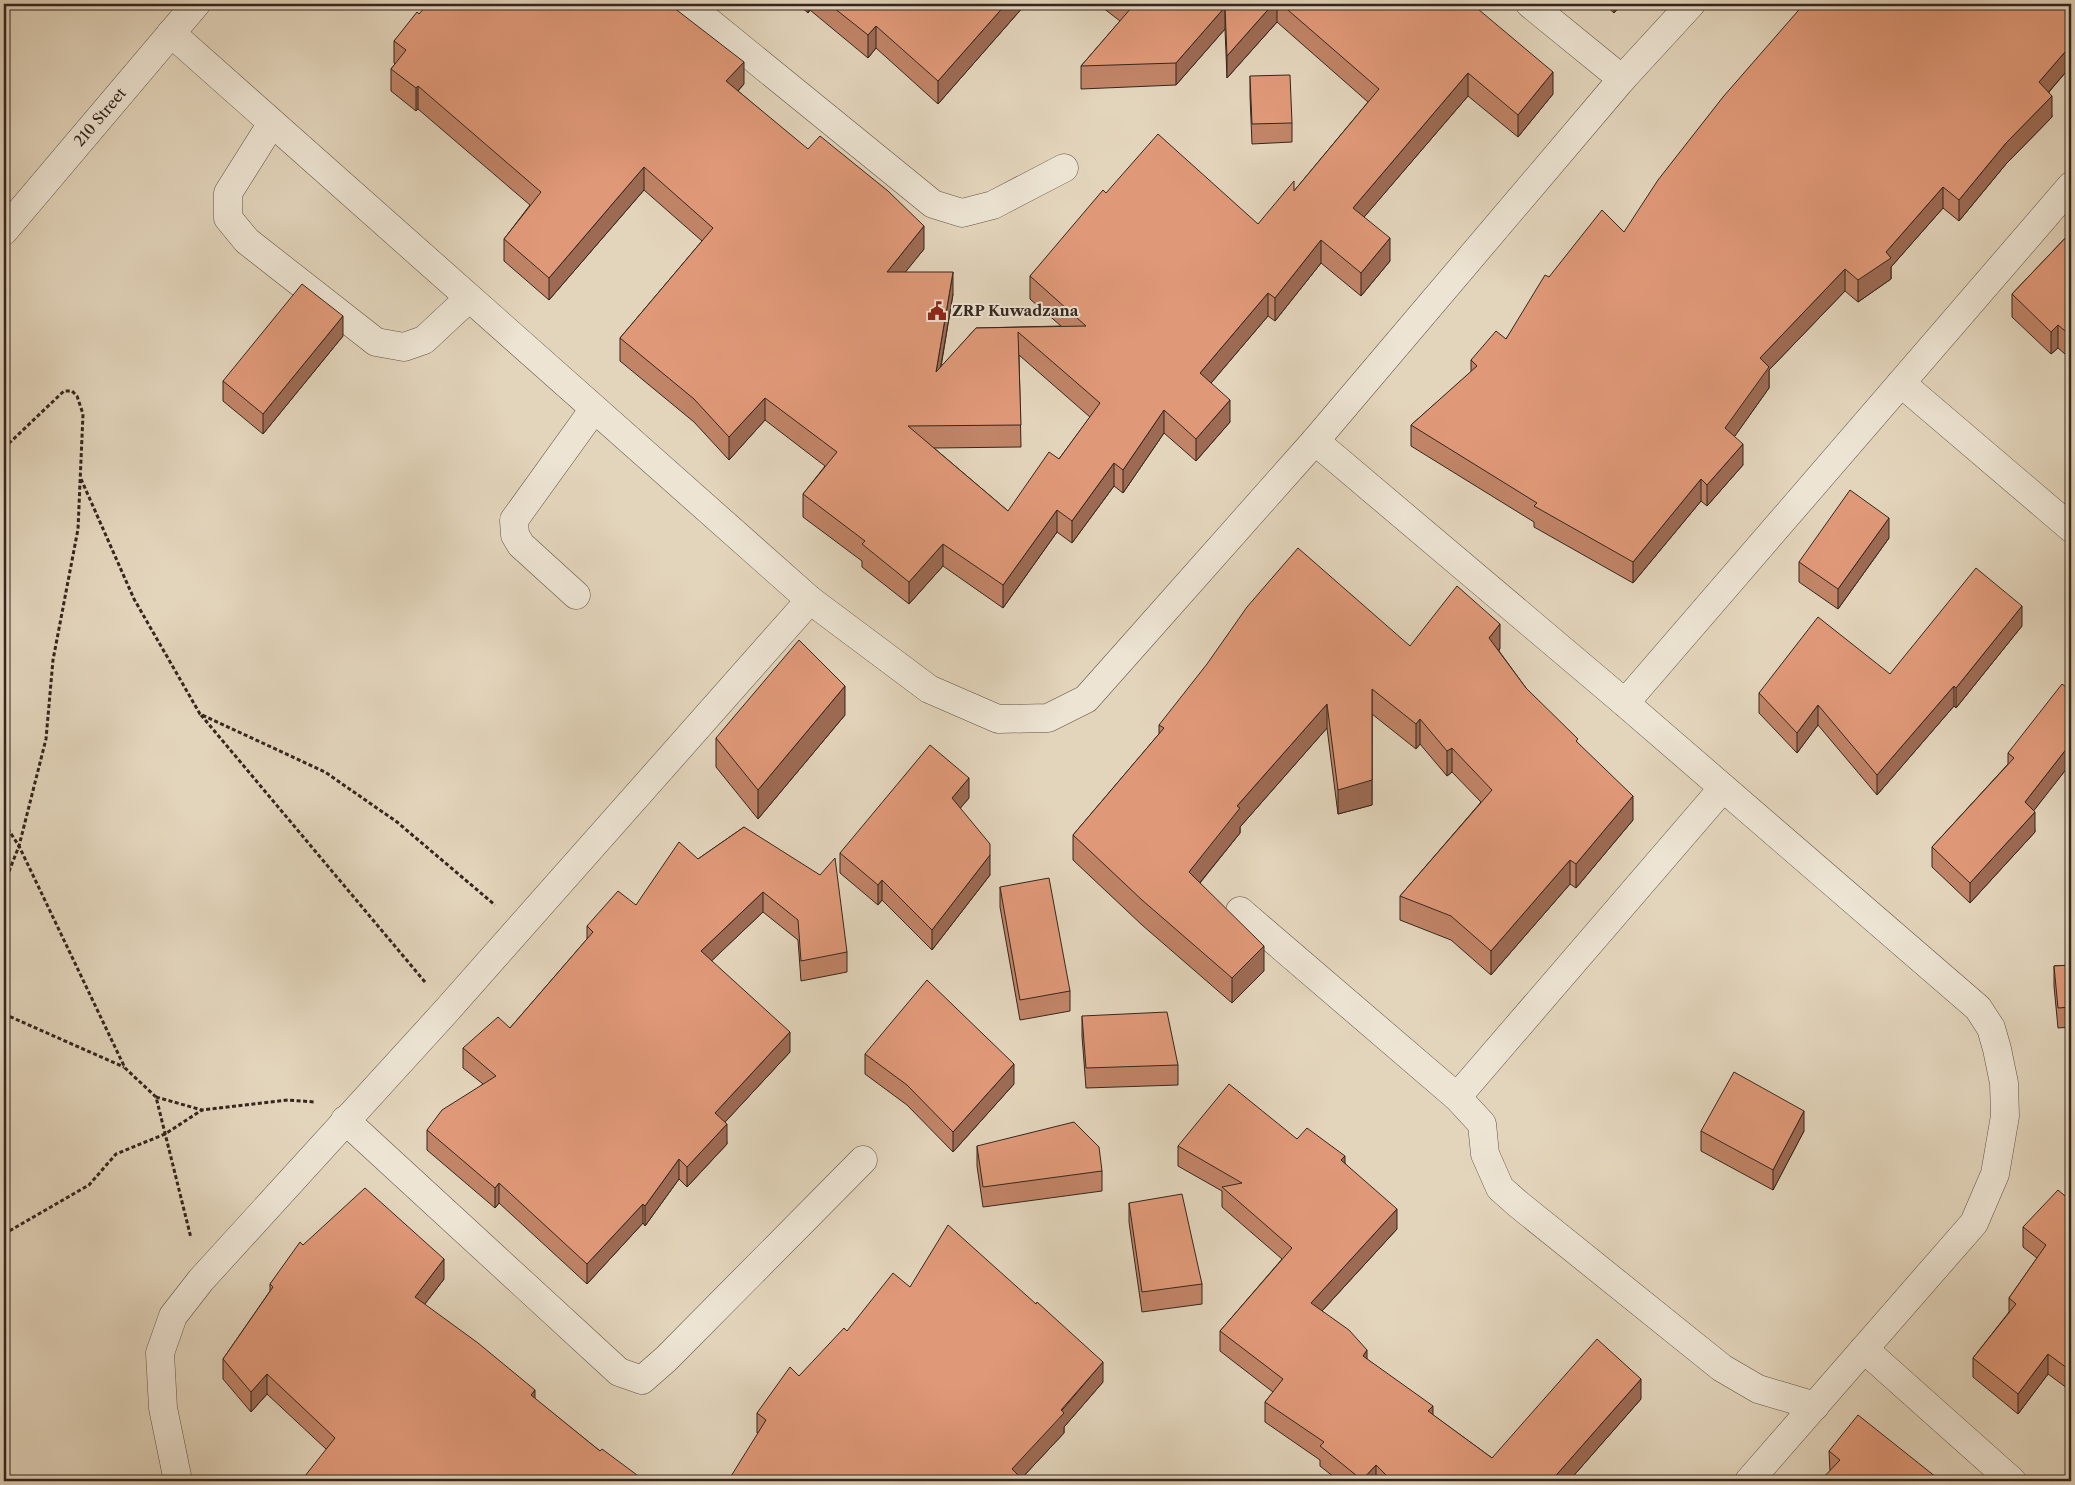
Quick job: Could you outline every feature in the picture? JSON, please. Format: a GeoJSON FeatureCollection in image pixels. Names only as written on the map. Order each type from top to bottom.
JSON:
{"type":"FeatureCollection","features":[{"type":"Feature","properties":{"kind":"street","name":"210 Street"},"geometry":{"type":"LineString","coordinates":[[4,231],[196,4]]}},
{"type":"Feature","properties":{"kind":"street"},"geometry":{"type":"LineString","coordinates":[[688,4],[933,204],[962,213],[993,205],[1064,168]]}},
{"type":"Feature","properties":{"kind":"street"},"geometry":{"type":"LineString","coordinates":[[1530,4],[1622,79]]}},
{"type":"Feature","properties":{"kind":"street"},"geometry":{"type":"LineString","coordinates":[[171,33],[810,600],[929,689],[998,719],[1048,718],[1086,699],[1315,441],[1622,79],[1691,4]]}},
{"type":"Feature","properties":{"kind":"street"},"geometry":{"type":"LineString","coordinates":[[272,123],[228,193],[228,218],[247,241],[376,342],[404,347],[424,340],[469,298]]}},
{"type":"Feature","properties":{"kind":"street"},"geometry":{"type":"LineString","coordinates":[[1625,704],[2071,186]]}},
{"type":"Feature","properties":{"kind":"street"},"geometry":{"type":"LineString","coordinates":[[1901,383],[2071,528]]}},
{"type":"Feature","properties":{"kind":"street"},"geometry":{"type":"LineString","coordinates":[[576,595],[521,545],[515,535],[514,520],[594,409]]}},
{"type":"Feature","properties":{"kind":"street"},"geometry":{"type":"LineString","coordinates":[[1315,441],[1625,704],[1978,1008],[1991,1028],[1998,1050],[2004,1083],[2005,1116],[1995,1174],[1974,1223],[1749,1481]]}},
{"type":"Feature","properties":{"kind":"street"},"geometry":{"type":"LineString","coordinates":[[178,1481],[163,1408],[160,1353],[173,1316],[201,1280],[448,1009],[810,600]]}},
{"type":"Feature","properties":{"kind":"street"},"geometry":{"type":"LineString","coordinates":[[1457,1097],[1723,788]]}},
{"type":"Feature","properties":{"kind":"street"},"geometry":{"type":"LineString","coordinates":[[1240,911],[1457,1097],[1482,1124],[1485,1154],[1500,1188],[1518,1204],[1722,1368],[1758,1389],[1815,1406]]}},
{"type":"Feature","properties":{"kind":"street"},"geometry":{"type":"LineString","coordinates":[[345,1120],[619,1372],[642,1380],[666,1359],[863,1160]]}},
{"type":"Feature","properties":{"kind":"street"},"geometry":{"type":"LineString","coordinates":[[1864,1349],[2012,1481]]}},
{"type":"Feature","properties":{"kind":"path"},"geometry":{"type":"LineString","coordinates":[[4,448],[64,391],[72,391],[77,396],[83,414],[78,529],[53,660],[46,739],[19,846],[4,884]]}},
{"type":"Feature","properties":{"kind":"path"},"geometry":{"type":"LineString","coordinates":[[81,479],[134,599],[200,714],[448,1009]]}},
{"type":"Feature","properties":{"kind":"path"},"geometry":{"type":"LineString","coordinates":[[200,714],[325,772],[397,822],[520,926]]}},
{"type":"Feature","properties":{"kind":"path"},"geometry":{"type":"LineString","coordinates":[[4,823],[19,846],[125,1068]]}},
{"type":"Feature","properties":{"kind":"path"},"geometry":{"type":"LineString","coordinates":[[4,1014],[125,1068],[156,1097],[202,1110],[288,1100],[319,1103],[345,1120]]}},
{"type":"Feature","properties":{"kind":"path"},"geometry":{"type":"LineString","coordinates":[[156,1097],[201,1280]]}},
{"type":"Feature","properties":{"kind":"path"},"geometry":{"type":"LineString","coordinates":[[4,1234],[89,1185],[116,1154],[165,1134],[202,1110]]}},
{"type":"Feature","properties":{"kind":"building"},"geometry":{"type":"Polygon","coordinates":[[[428,4],[669,4],[744,62],[726,81],[808,149],[820,136],[888,191],[924,226],[887,272],[953,272],[936,372],[976,328],[1086,326],[1030,276],[1103,190],[1106,193],[1158,134],[1258,224],[1294,181],[1294,191],[1379,89],[1281,4],[1472,4],[1553,72],[1518,115],[1468,73],[1353,208],[1390,238],[1361,273],[1321,240],[1275,298],[1268,293],[1200,373],[1230,400],[1196,439],[1164,410],[1123,470],[1114,463],[1072,521],[1057,510],[1003,585],[943,544],[909,582],[862,544],[865,541],[803,494],[837,452],[765,398],[729,437],[694,399],[620,338],[713,228],[644,167],[549,278],[504,239],[541,192],[418,86],[416,88],[391,69],[406,50],[394,41],[417,12],[419,14],[428,4]],[[1018,332],[1021,425],[908,426],[1008,511],[1049,452],[1059,459],[1100,403],[1018,332]]]}},
{"type":"Feature","properties":{"kind":"building"},"geometry":{"type":"Polygon","coordinates":[[[829,4],[1006,4],[938,81],[876,26],[868,35],[829,4]]]}},
{"type":"Feature","properties":{"kind":"building"},"geometry":{"type":"Polygon","coordinates":[[[1127,4],[1273,4],[1227,56],[1225,7],[1176,63],[1081,66],[1132,7],[1127,4]]]}},
{"type":"Feature","properties":{"kind":"building"},"geometry":{"type":"Polygon","coordinates":[[[1804,4],[2071,4],[2071,45],[2039,82],[2052,96],[2006,143],[1959,200],[1943,187],[1886,252],[1891,258],[1858,280],[1845,269],[1760,358],[1769,367],[1725,428],[1743,444],[1707,485],[1701,479],[1633,562],[1534,506],[1537,503],[1411,425],[1477,366],[1471,360],[1496,331],[1506,339],[1545,275],[1549,277],[1602,210],[1624,232],[1658,180],[1723,97],[1804,4]]]}},
{"type":"Feature","properties":{"kind":"building"},"geometry":{"type":"Polygon","coordinates":[[[1290,75],[1292,123],[1252,124],[1250,76],[1290,75]]]}},
{"type":"Feature","properties":{"kind":"building"},"geometry":{"type":"Polygon","coordinates":[[[2071,232],[2071,336],[2058,325],[2051,332],[2012,294],[2071,232]]]}},
{"type":"Feature","properties":{"kind":"building"},"geometry":{"type":"Polygon","coordinates":[[[302,284],[343,316],[263,414],[223,381],[302,284]]]}},
{"type":"Feature","properties":{"kind":"building"},"geometry":{"type":"Polygon","coordinates":[[[1850,490],[1889,518],[1838,589],[1799,562],[1850,490]]]}},
{"type":"Feature","properties":{"kind":"building"},"geometry":{"type":"Polygon","coordinates":[[[1298,548],[1410,646],[1457,586],[1500,624],[1489,638],[1526,688],[1578,739],[1576,741],[1633,796],[1576,864],[1570,860],[1491,951],[1451,916],[1400,896],[1492,790],[1452,748],[1447,751],[1420,719],[1416,724],[1372,689],[1372,780],[1338,790],[1327,704],[1237,806],[1240,808],[1189,872],[1264,946],[1232,978],[1142,900],[1073,835],[1164,728],[1159,725],[1207,664],[1247,607],[1298,548]]]}},
{"type":"Feature","properties":{"kind":"building"},"geometry":{"type":"Polygon","coordinates":[[[1976,568],[2022,606],[1956,688],[1954,686],[1877,775],[1818,705],[1797,733],[1759,693],[1818,617],[1890,674],[1976,568]]]}},
{"type":"Feature","properties":{"kind":"building"},"geometry":{"type":"Polygon","coordinates":[[[799,640],[845,686],[758,790],[716,738],[799,640]]]}},
{"type":"Feature","properties":{"kind":"building"},"geometry":{"type":"Polygon","coordinates":[[[2062,684],[2071,691],[2071,743],[2025,802],[2035,812],[1970,883],[1932,847],[2014,758],[2008,753],[2062,684]]]}},
{"type":"Feature","properties":{"kind":"building"},"geometry":{"type":"Polygon","coordinates":[[[930,745],[969,778],[952,798],[990,844],[990,855],[932,930],[882,880],[878,885],[840,853],[930,745]]]}},
{"type":"Feature","properties":{"kind":"building"},"geometry":{"type":"Polygon","coordinates":[[[744,827],[820,875],[835,858],[847,952],[801,961],[798,920],[763,892],[701,951],[790,1032],[715,1113],[727,1124],[687,1167],[679,1159],[645,1206],[643,1204],[587,1264],[499,1183],[495,1188],[427,1130],[442,1110],[496,1076],[463,1048],[498,1017],[510,1028],[593,932],[587,926],[618,891],[636,905],[679,842],[698,859],[744,827]]]}},
{"type":"Feature","properties":{"kind":"building"},"geometry":{"type":"Polygon","coordinates":[[[1049,878],[1070,991],[1020,1000],[1000,887],[1049,878]]]}},
{"type":"Feature","properties":{"kind":"building"},"geometry":{"type":"Polygon","coordinates":[[[2071,965],[2071,1007],[2058,1008],[2054,966],[2071,965]]]}},
{"type":"Feature","properties":{"kind":"building"},"geometry":{"type":"Polygon","coordinates":[[[927,980],[1014,1064],[953,1132],[907,1085],[865,1054],[927,980]]]}},
{"type":"Feature","properties":{"kind":"building"},"geometry":{"type":"Polygon","coordinates":[[[1167,1012],[1178,1065],[1086,1068],[1082,1016],[1167,1012]]]}},
{"type":"Feature","properties":{"kind":"building"},"geometry":{"type":"Polygon","coordinates":[[[1734,1072],[1804,1111],[1773,1170],[1701,1131],[1734,1072]]]}},
{"type":"Feature","properties":{"kind":"building"},"geometry":{"type":"Polygon","coordinates":[[[1229,1084],[1297,1139],[1307,1128],[1345,1156],[1341,1160],[1397,1209],[1311,1303],[1349,1330],[1367,1350],[1363,1356],[1433,1406],[1428,1411],[1492,1458],[1597,1339],[1641,1379],[1551,1481],[1392,1481],[1376,1465],[1362,1480],[1320,1446],[1324,1442],[1265,1402],[1283,1379],[1220,1331],[1292,1248],[1222,1187],[1242,1183],[1178,1146],[1229,1084]]]}},
{"type":"Feature","properties":{"kind":"building"},"geometry":{"type":"Polygon","coordinates":[[[1074,1122],[1099,1147],[1102,1171],[983,1187],[977,1146],[1074,1122]]]}},
{"type":"Feature","properties":{"kind":"building"},"geometry":{"type":"Polygon","coordinates":[[[365,1188],[444,1259],[415,1297],[478,1343],[535,1390],[531,1395],[600,1451],[602,1449],[641,1478],[639,1481],[301,1481],[335,1438],[267,1374],[251,1392],[223,1359],[273,1287],[270,1284],[300,1242],[303,1245],[365,1188]]]}},
{"type":"Feature","properties":{"kind":"building"},"geometry":{"type":"Polygon","coordinates":[[[2058,1190],[2071,1201],[2071,1371],[2048,1354],[2018,1394],[1973,1358],[2016,1304],[2009,1298],[2046,1245],[2023,1227],[2058,1190]]]}},
{"type":"Feature","properties":{"kind":"building"},"geometry":{"type":"Polygon","coordinates":[[[1182,1194],[1202,1284],[1142,1292],[1129,1203],[1182,1194]]]}},
{"type":"Feature","properties":{"kind":"building"},"geometry":{"type":"Polygon","coordinates":[[[948,1225],[1103,1362],[1061,1410],[1064,1413],[1012,1469],[1020,1477],[1017,1481],[728,1481],[766,1420],[757,1413],[790,1367],[799,1376],[844,1328],[847,1331],[893,1273],[910,1287],[948,1225]]]}},
{"type":"Feature","properties":{"kind":"building"},"geometry":{"type":"Polygon","coordinates":[[[1858,1415],[1941,1481],[1820,1481],[1840,1460],[1829,1451],[1858,1415]]]}},
{"type":"Feature","properties":{"kind":"place","name":"ZRP Kuwadzana"},"geometry":{"type":"Point","coordinates":[937,311]}}]}
